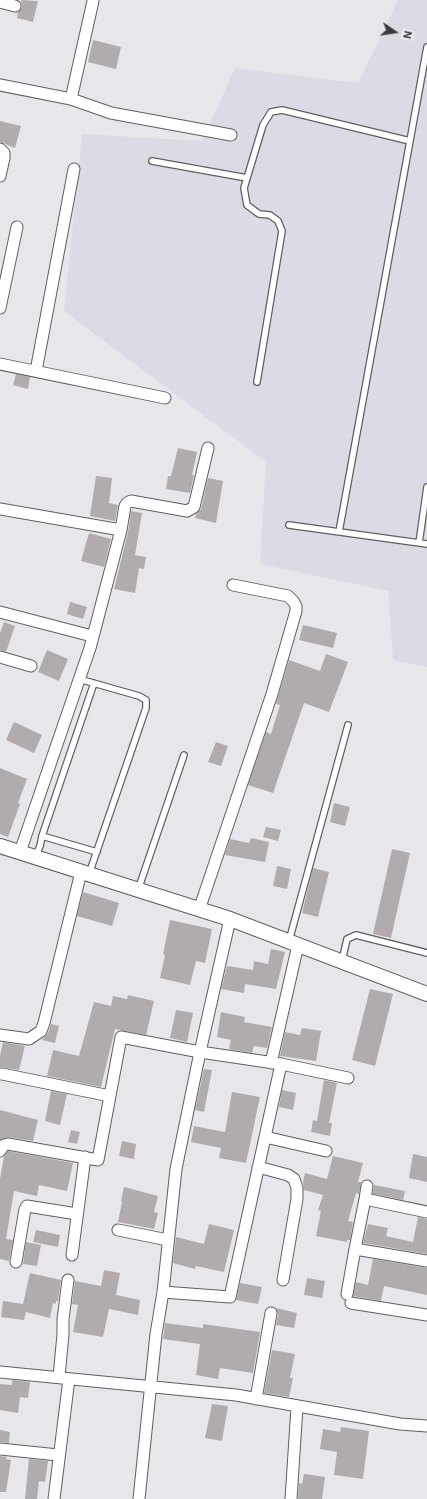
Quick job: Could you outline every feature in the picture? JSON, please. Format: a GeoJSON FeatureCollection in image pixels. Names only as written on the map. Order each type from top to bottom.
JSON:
{"type":"FeatureCollection","features":[{"type":"Feature","properties":{"kind":"street"},"geometry":{"type":"LineString","coordinates":[[71,99],[93,1]]}},
{"type":"Feature","properties":{"kind":"street"},"geometry":{"type":"LineString","coordinates":[[0,2],[15,6]]}},
{"type":"Feature","properties":{"kind":"street"},"geometry":{"type":"LineString","coordinates":[[0,85],[71,99],[111,113],[231,135]]}},
{"type":"Feature","properties":{"kind":"street"},"geometry":{"type":"LineString","coordinates":[[0,149],[4,153],[0,176]]}},
{"type":"Feature","properties":{"kind":"street"},"geometry":{"type":"LineString","coordinates":[[36,371],[74,169]]}},
{"type":"Feature","properties":{"kind":"street"},"geometry":{"type":"LineString","coordinates":[[0,308],[17,227]]}},
{"type":"Feature","properties":{"kind":"street"},"geometry":{"type":"LineString","coordinates":[[0,364],[165,398]]}},
{"type":"Feature","properties":{"kind":"street"},"geometry":{"type":"LineString","coordinates":[[20,852],[79,679],[121,530],[125,506],[131,501],[187,510],[194,507],[208,448]]}},
{"type":"Feature","properties":{"kind":"street"},"geometry":{"type":"LineString","coordinates":[[0,509],[121,530]]}},
{"type":"Feature","properties":{"kind":"street"},"geometry":{"type":"LineString","coordinates":[[199,910],[272,694],[296,611],[293,601],[288,596],[233,585]]}},
{"type":"Feature","properties":{"kind":"street"},"geometry":{"type":"LineString","coordinates":[[0,612],[92,636]]}},
{"type":"Feature","properties":{"kind":"street"},"geometry":{"type":"LineString","coordinates":[[0,657],[31,666]]}},
{"type":"Feature","properties":{"kind":"street"},"geometry":{"type":"LineString","coordinates":[[0,846],[230,919],[427,994]]}},
{"type":"Feature","properties":{"kind":"street"},"geometry":{"type":"LineString","coordinates":[[0,1035],[29,1039],[41,1031],[85,873]]}},
{"type":"Feature","properties":{"kind":"street"},"geometry":{"type":"LineString","coordinates":[[139,1499],[150,1387],[156,1334],[163,1292],[176,1169],[200,1052],[230,919]]}},
{"type":"Feature","properties":{"kind":"street"},"geometry":{"type":"LineString","coordinates":[[163,1292],[230,1296],[265,1137],[293,944]]}},
{"type":"Feature","properties":{"kind":"street"},"geometry":{"type":"LineString","coordinates":[[0,1151],[4,1145],[8,1144],[98,1160],[121,1037],[348,1078]]}},
{"type":"Feature","properties":{"kind":"street"},"geometry":{"type":"LineString","coordinates":[[2,1074],[110,1096]]}},
{"type":"Feature","properties":{"kind":"street"},"geometry":{"type":"LineString","coordinates":[[265,1137],[326,1151]]}},
{"type":"Feature","properties":{"kind":"street"},"geometry":{"type":"LineString","coordinates":[[72,1255],[85,1157]]}},
{"type":"Feature","properties":{"kind":"street"},"geometry":{"type":"LineString","coordinates":[[258,1167],[288,1175],[294,1179],[297,1188],[297,1199],[283,1280]]}},
{"type":"Feature","properties":{"kind":"street"},"geometry":{"type":"LineString","coordinates":[[367,1186],[355,1249],[349,1299],[427,1315]]}},
{"type":"Feature","properties":{"kind":"street"},"geometry":{"type":"LineString","coordinates":[[365,1199],[427,1212]]}},
{"type":"Feature","properties":{"kind":"street"},"geometry":{"type":"LineString","coordinates":[[16,1262],[25,1208],[30,1206],[77,1214]]}},
{"type":"Feature","properties":{"kind":"street"},"geometry":{"type":"LineString","coordinates":[[118,1230],[168,1240]]}},
{"type":"Feature","properties":{"kind":"street"},"geometry":{"type":"LineString","coordinates":[[355,1249],[427,1261]]}},
{"type":"Feature","properties":{"kind":"street"},"geometry":{"type":"LineString","coordinates":[[54,1499],[64,1378],[63,1319],[68,1280]]}},
{"type":"Feature","properties":{"kind":"street"},"geometry":{"type":"LineString","coordinates":[[256,1399],[271,1313]]}},
{"type":"Feature","properties":{"kind":"street"},"geometry":{"type":"LineString","coordinates":[[0,1372],[236,1395],[400,1424],[427,1426]]}},
{"type":"Feature","properties":{"kind":"street"},"geometry":{"type":"LineString","coordinates":[[291,1499],[297,1407]]}},
{"type":"Feature","properties":{"kind":"street"},"geometry":{"type":"LineString","coordinates":[[0,1448],[58,1455]]}},
{"type":"Feature","properties":{"kind":"lane"},"geometry":{"type":"LineString","coordinates":[[339,532],[427,47]]}},
{"type":"Feature","properties":{"kind":"lane"},"geometry":{"type":"LineString","coordinates":[[257,382],[282,231],[278,221],[270,215],[259,214],[247,205],[244,188],[263,125],[271,112],[282,110],[410,141]]}},
{"type":"Feature","properties":{"kind":"lane"},"geometry":{"type":"LineString","coordinates":[[152,161],[247,178]]}},
{"type":"Feature","properties":{"kind":"lane"},"geometry":{"type":"LineString","coordinates":[[419,543],[427,487]]}},
{"type":"Feature","properties":{"kind":"lane"},"geometry":{"type":"LineString","coordinates":[[289,525],[427,544]]}},
{"type":"Feature","properties":{"kind":"lane"},"geometry":{"type":"LineString","coordinates":[[79,679],[139,696],[146,700],[146,708],[97,852],[85,873]]}},
{"type":"Feature","properties":{"kind":"lane"},"geometry":{"type":"LineString","coordinates":[[35,857],[40,846],[42,836],[94,683]]}},
{"type":"Feature","properties":{"kind":"lane"},"geometry":{"type":"LineString","coordinates":[[293,944],[348,725]]}},
{"type":"Feature","properties":{"kind":"lane"},"geometry":{"type":"LineString","coordinates":[[138,890],[184,755]]}},
{"type":"Feature","properties":{"kind":"lane"},"geometry":{"type":"LineString","coordinates":[[42,836],[97,852]]}},
{"type":"Feature","properties":{"kind":"lane"},"geometry":{"type":"LineString","coordinates":[[342,962],[347,939],[356,935],[427,953]]}},
{"type":"Feature","properties":{"kind":"shaded area"},"geometry":{"type":"Polygon","coordinates":[[[398,0],[427,0],[427,667],[393,660],[388,591],[260,564],[266,462],[64,311],[82,134],[202,141],[235,68],[358,83],[398,0]]]}},
{"type":"Feature","properties":{"kind":"building"},"geometry":{"type":"Polygon","coordinates":[[[21,0],[38,1],[33,22],[17,18],[18,12],[22,7],[21,0]]]}},
{"type":"Feature","properties":{"kind":"building"},"geometry":{"type":"Polygon","coordinates":[[[93,40],[121,47],[116,69],[88,62],[93,40]]]}},
{"type":"Feature","properties":{"kind":"building"},"geometry":{"type":"Polygon","coordinates":[[[0,121],[21,126],[15,148],[0,142],[0,121]]]}},
{"type":"Feature","properties":{"kind":"building"},"geometry":{"type":"Polygon","coordinates":[[[16,374],[30,377],[28,389],[13,385],[16,374]]]}},
{"type":"Feature","properties":{"kind":"building"},"geometry":{"type":"Polygon","coordinates":[[[178,448],[197,452],[190,493],[166,489],[168,476],[171,476],[178,448]]]}},
{"type":"Feature","properties":{"kind":"building"},"geometry":{"type":"Polygon","coordinates":[[[96,476],[112,478],[109,503],[118,505],[115,521],[90,516],[96,476]]]}},
{"type":"Feature","properties":{"kind":"building"},"geometry":{"type":"Polygon","coordinates":[[[208,478],[223,481],[216,523],[195,518],[196,514],[201,509],[208,478]]]}},
{"type":"Feature","properties":{"kind":"building"},"geometry":{"type":"Polygon","coordinates":[[[131,511],[142,513],[135,555],[146,557],[144,569],[139,568],[135,593],[114,589],[128,532],[131,511]]]}},
{"type":"Feature","properties":{"kind":"building"},"geometry":{"type":"Polygon","coordinates":[[[89,533],[111,539],[104,567],[81,561],[89,533]]]}},
{"type":"Feature","properties":{"kind":"building"},"geometry":{"type":"Polygon","coordinates":[[[70,602],[87,607],[83,619],[67,614],[70,602]]]}},
{"type":"Feature","properties":{"kind":"building"},"geometry":{"type":"Polygon","coordinates":[[[4,622],[15,626],[6,652],[0,650],[0,633],[4,622]]]}},
{"type":"Feature","properties":{"kind":"building"},"geometry":{"type":"Polygon","coordinates":[[[303,625],[337,633],[333,648],[299,640],[303,625]]]}},
{"type":"Feature","properties":{"kind":"building"},"geometry":{"type":"Polygon","coordinates":[[[47,650],[68,659],[59,681],[38,672],[47,650]]]}},
{"type":"Feature","properties":{"kind":"building"},"geometry":{"type":"Polygon","coordinates":[[[326,654],[348,662],[329,712],[304,703],[273,793],[248,785],[266,732],[271,734],[280,705],[276,704],[289,660],[320,671],[326,654]]]}},
{"type":"Feature","properties":{"kind":"building"},"geometry":{"type":"Polygon","coordinates":[[[14,722],[42,735],[34,753],[6,740],[14,722]]]}},
{"type":"Feature","properties":{"kind":"building"},"geometry":{"type":"Polygon","coordinates":[[[216,742],[228,746],[221,766],[208,762],[216,742]]]}},
{"type":"Feature","properties":{"kind":"building"},"geometry":{"type":"Polygon","coordinates":[[[0,768],[27,779],[8,837],[0,834],[0,768]]]}},
{"type":"Feature","properties":{"kind":"building"},"geometry":{"type":"Polygon","coordinates":[[[334,803],[350,807],[345,826],[330,822],[334,803]]]}},
{"type":"Feature","properties":{"kind":"building"},"geometry":{"type":"Polygon","coordinates":[[[266,827],[281,830],[278,841],[263,837],[266,827]]]}},
{"type":"Feature","properties":{"kind":"building"},"geometry":{"type":"Polygon","coordinates":[[[251,838],[269,842],[265,862],[225,855],[230,839],[249,843],[251,838]]]}},
{"type":"Feature","properties":{"kind":"building"},"geometry":{"type":"Polygon","coordinates":[[[392,849],[410,853],[391,938],[373,934],[392,849]]]}},
{"type":"Feature","properties":{"kind":"building"},"geometry":{"type":"Polygon","coordinates":[[[277,866],[291,869],[287,889],[273,886],[277,866]]]}},
{"type":"Feature","properties":{"kind":"building"},"geometry":{"type":"Polygon","coordinates":[[[313,868],[329,872],[318,917],[302,913],[313,868]]]}},
{"type":"Feature","properties":{"kind":"building"},"geometry":{"type":"Polygon","coordinates":[[[83,892],[119,903],[112,926],[77,916],[83,892]]]}},
{"type":"Feature","properties":{"kind":"building"},"geometry":{"type":"Polygon","coordinates":[[[170,920],[212,929],[205,963],[196,961],[190,985],[160,978],[170,920]]]}},
{"type":"Feature","properties":{"kind":"building"},"geometry":{"type":"Polygon","coordinates":[[[271,949],[285,952],[276,989],[245,984],[244,993],[221,989],[227,966],[253,970],[254,961],[268,964],[271,949]]]}},
{"type":"Feature","properties":{"kind":"building"},"geometry":{"type":"Polygon","coordinates":[[[370,989],[393,994],[375,1066],[352,1060],[370,989]]]}},
{"type":"Feature","properties":{"kind":"building"},"geometry":{"type":"Polygon","coordinates":[[[128,995],[154,1001],[146,1035],[115,1029],[101,1087],[47,1076],[53,1050],[79,1056],[94,1002],[111,1006],[113,996],[127,999],[128,995]]]}},
{"type":"Feature","properties":{"kind":"building"},"geometry":{"type":"Polygon","coordinates":[[[176,1010],[193,1013],[187,1042],[170,1038],[176,1010]]]}},
{"type":"Feature","properties":{"kind":"building"},"geometry":{"type":"Polygon","coordinates":[[[221,1012],[245,1017],[244,1022],[272,1027],[267,1048],[254,1046],[252,1053],[229,1049],[231,1040],[217,1037],[221,1012]]]}},
{"type":"Feature","properties":{"kind":"building"},"geometry":{"type":"Polygon","coordinates":[[[51,1024],[59,1026],[55,1043],[42,1040],[48,1033],[51,1024]]]}},
{"type":"Feature","properties":{"kind":"building"},"geometry":{"type":"Polygon","coordinates":[[[302,1028],[321,1031],[316,1061],[280,1056],[285,1032],[300,1035],[302,1028]]]}},
{"type":"Feature","properties":{"kind":"building"},"geometry":{"type":"Polygon","coordinates":[[[3,1042],[25,1046],[19,1070],[0,1067],[0,1056],[3,1042]]]}},
{"type":"Feature","properties":{"kind":"building"},"geometry":{"type":"Polygon","coordinates":[[[204,1069],[212,1070],[204,1112],[195,1110],[204,1069]]]}},
{"type":"Feature","properties":{"kind":"building"},"geometry":{"type":"Polygon","coordinates":[[[324,1080],[337,1083],[329,1123],[332,1123],[330,1136],[311,1132],[313,1120],[317,1121],[324,1080]]]}},
{"type":"Feature","properties":{"kind":"building"},"geometry":{"type":"Polygon","coordinates":[[[282,1090],[296,1093],[293,1110],[279,1107],[282,1090]]]}},
{"type":"Feature","properties":{"kind":"building"},"geometry":{"type":"Polygon","coordinates":[[[51,1091],[67,1094],[60,1125],[45,1121],[51,1091]]]}},
{"type":"Feature","properties":{"kind":"building"},"geometry":{"type":"Polygon","coordinates":[[[232,1092],[260,1097],[246,1163],[219,1158],[221,1148],[191,1142],[194,1126],[225,1132],[232,1092]]]}},
{"type":"Feature","properties":{"kind":"building"},"geometry":{"type":"Polygon","coordinates":[[[0,1110],[38,1120],[33,1141],[9,1137],[0,1140],[0,1110]]]}},
{"type":"Feature","properties":{"kind":"building"},"geometry":{"type":"Polygon","coordinates":[[[71,1130],[80,1132],[77,1144],[68,1142],[71,1130]]]}},
{"type":"Feature","properties":{"kind":"building"},"geometry":{"type":"Polygon","coordinates":[[[122,1141],[136,1144],[134,1159],[119,1156],[122,1141]]]}},
{"type":"Feature","properties":{"kind":"building"},"geometry":{"type":"Polygon","coordinates":[[[8,1151],[73,1163],[67,1191],[39,1185],[37,1196],[14,1191],[6,1239],[13,1240],[9,1261],[0,1259],[0,1179],[4,1156],[8,1151]]]}},
{"type":"Feature","properties":{"kind":"building"},"geometry":{"type":"Polygon","coordinates":[[[413,1154],[427,1157],[427,1182],[409,1178],[413,1154]]]}},
{"type":"Feature","properties":{"kind":"building"},"geometry":{"type":"Polygon","coordinates":[[[333,1156],[363,1163],[358,1182],[361,1182],[359,1194],[356,1193],[348,1221],[353,1222],[350,1240],[347,1240],[347,1242],[316,1236],[321,1211],[318,1210],[323,1195],[304,1190],[303,1182],[305,1173],[327,1179],[333,1156]]]}},
{"type":"Feature","properties":{"kind":"building"},"geometry":{"type":"Polygon","coordinates":[[[374,1185],[405,1191],[403,1200],[373,1194],[374,1185]]]}},
{"type":"Feature","properties":{"kind":"building"},"geometry":{"type":"Polygon","coordinates":[[[124,1187],[158,1196],[154,1212],[158,1213],[154,1229],[118,1222],[124,1187]]]}},
{"type":"Feature","properties":{"kind":"building"},"geometry":{"type":"Polygon","coordinates":[[[418,1217],[427,1219],[427,1254],[363,1243],[368,1224],[388,1228],[386,1236],[413,1242],[418,1217]]]}},
{"type":"Feature","properties":{"kind":"building"},"geometry":{"type":"Polygon","coordinates":[[[209,1224],[234,1230],[224,1272],[196,1266],[195,1269],[173,1263],[176,1237],[204,1244],[209,1224]]]}},
{"type":"Feature","properties":{"kind":"building"},"geometry":{"type":"Polygon","coordinates":[[[36,1230],[60,1235],[58,1247],[33,1242],[36,1230]]]}},
{"type":"Feature","properties":{"kind":"building"},"geometry":{"type":"Polygon","coordinates":[[[26,1242],[41,1245],[37,1266],[23,1264],[26,1242]]]}},
{"type":"Feature","properties":{"kind":"building"},"geometry":{"type":"Polygon","coordinates":[[[373,1259],[427,1268],[427,1295],[384,1286],[381,1301],[353,1296],[356,1282],[368,1285],[373,1259]]]}},
{"type":"Feature","properties":{"kind":"building"},"geometry":{"type":"Polygon","coordinates":[[[104,1270],[120,1273],[116,1295],[140,1300],[138,1315],[109,1309],[103,1337],[73,1332],[78,1305],[72,1304],[75,1281],[101,1286],[104,1270]]]}},
{"type":"Feature","properties":{"kind":"building"},"geometry":{"type":"Polygon","coordinates":[[[30,1273],[61,1280],[58,1301],[56,1301],[56,1304],[53,1303],[50,1318],[26,1312],[24,1320],[1,1317],[3,1301],[23,1304],[30,1273]]]}},
{"type":"Feature","properties":{"kind":"building"},"geometry":{"type":"Polygon","coordinates":[[[307,1278],[325,1281],[322,1298],[304,1295],[307,1278]]]}},
{"type":"Feature","properties":{"kind":"building"},"geometry":{"type":"Polygon","coordinates":[[[240,1283],[262,1287],[258,1304],[236,1300],[240,1283]]]}},
{"type":"Feature","properties":{"kind":"building"},"geometry":{"type":"Polygon","coordinates":[[[276,1308],[297,1313],[294,1328],[276,1325],[278,1314],[276,1308]]]}},
{"type":"Feature","properties":{"kind":"building"},"geometry":{"type":"Polygon","coordinates":[[[165,1323],[203,1328],[203,1324],[260,1332],[253,1373],[220,1368],[218,1379],[196,1375],[200,1344],[163,1339],[165,1323]]]}},
{"type":"Feature","properties":{"kind":"building"},"geometry":{"type":"Polygon","coordinates":[[[272,1350],[295,1354],[290,1378],[293,1378],[289,1397],[264,1393],[272,1350]]]}},
{"type":"Feature","properties":{"kind":"building"},"geometry":{"type":"Polygon","coordinates":[[[12,1380],[30,1382],[28,1398],[20,1397],[18,1413],[0,1410],[0,1384],[12,1385],[12,1380]]]}},
{"type":"Feature","properties":{"kind":"building"},"geometry":{"type":"Polygon","coordinates":[[[212,1404],[228,1406],[222,1441],[205,1438],[212,1404]]]}},
{"type":"Feature","properties":{"kind":"building"},"geometry":{"type":"Polygon","coordinates":[[[341,1427],[369,1431],[363,1479],[334,1475],[337,1452],[320,1449],[323,1429],[340,1432],[341,1427]]]}},
{"type":"Feature","properties":{"kind":"building"},"geometry":{"type":"Polygon","coordinates":[[[0,1430],[10,1432],[9,1443],[0,1442],[0,1430]]]}},
{"type":"Feature","properties":{"kind":"building"},"geometry":{"type":"Polygon","coordinates":[[[0,1456],[7,1457],[6,1459],[11,1460],[6,1492],[0,1492],[0,1456]]]}},
{"type":"Feature","properties":{"kind":"building"},"geometry":{"type":"Polygon","coordinates":[[[29,1459],[48,1461],[45,1482],[39,1481],[37,1499],[25,1499],[29,1459]]]}},
{"type":"Feature","properties":{"kind":"building"},"geometry":{"type":"Polygon","coordinates":[[[304,1474],[325,1477],[322,1499],[298,1499],[299,1483],[302,1484],[304,1474]]]}}]}
